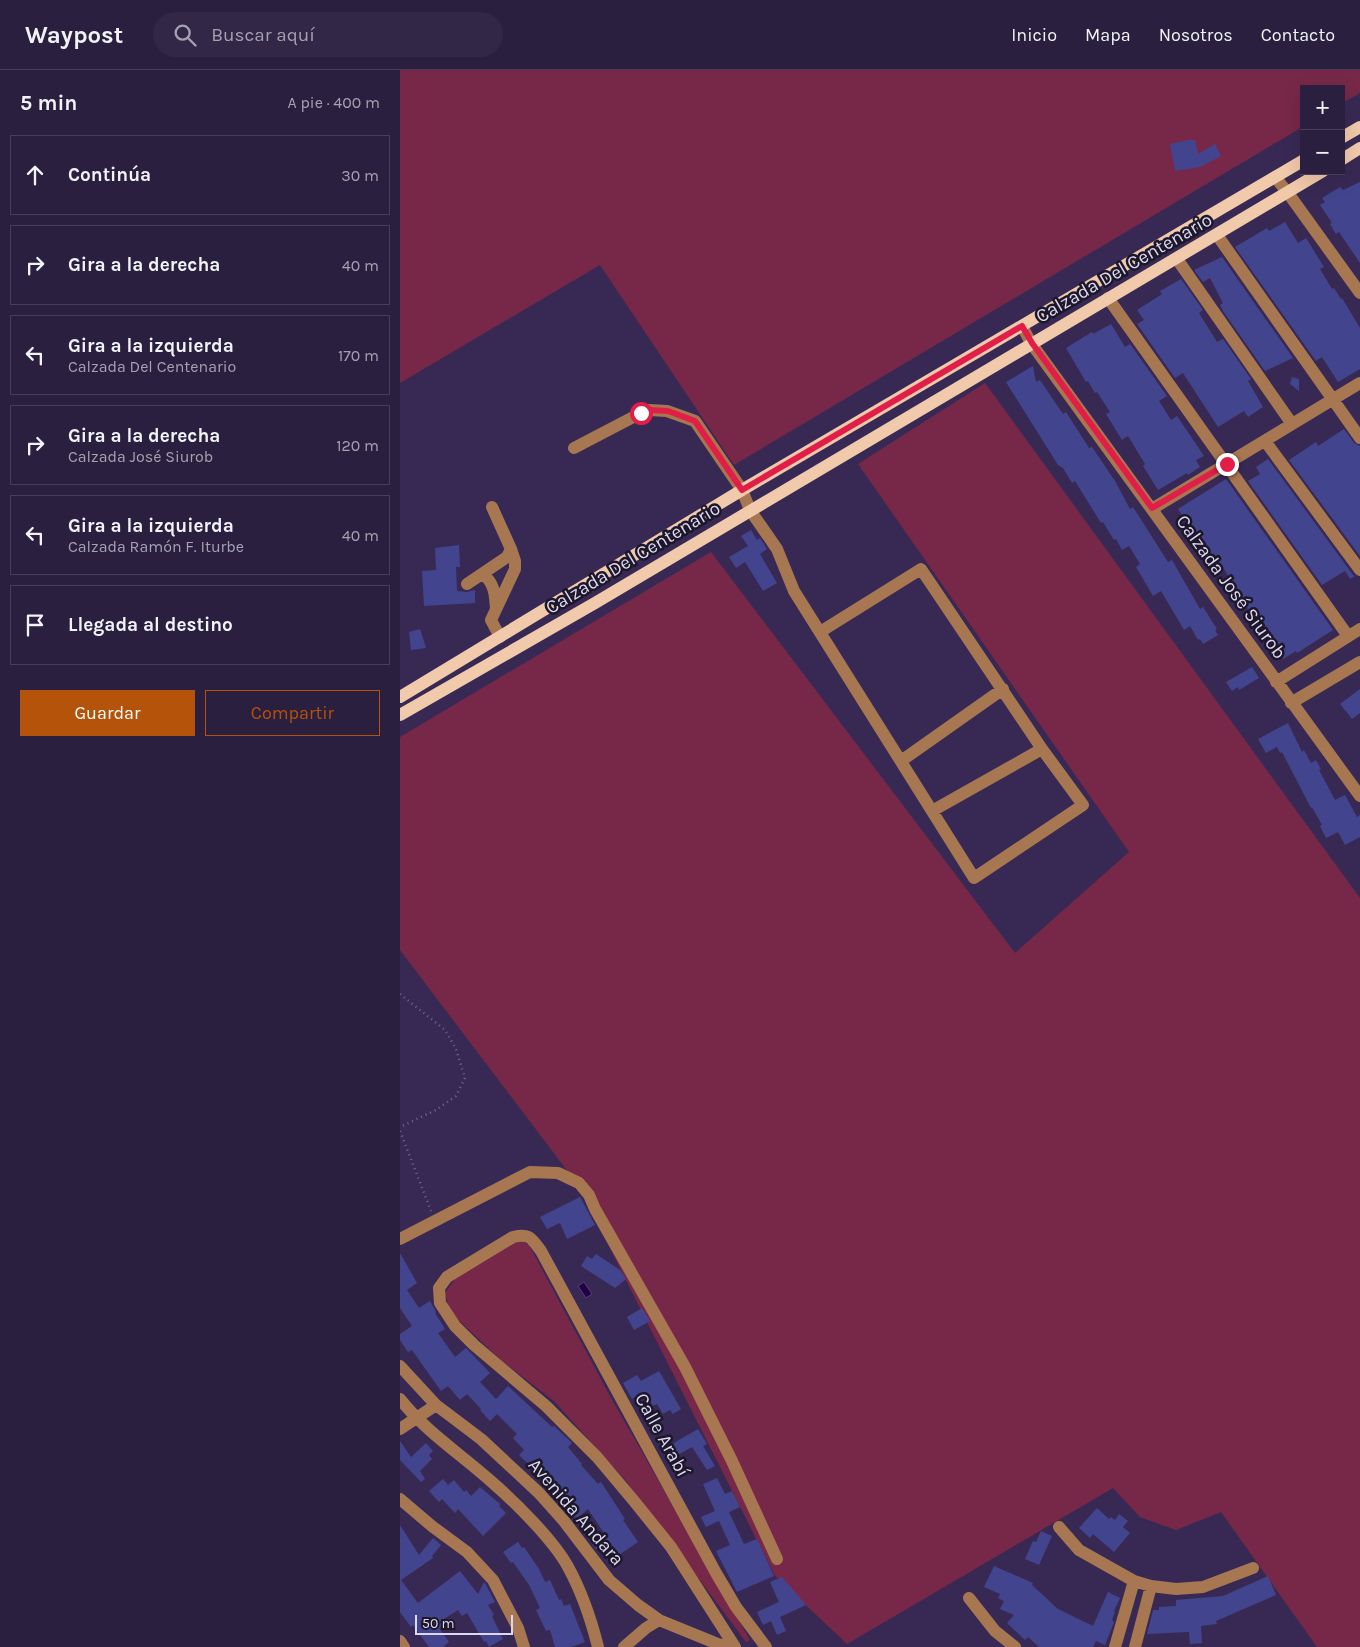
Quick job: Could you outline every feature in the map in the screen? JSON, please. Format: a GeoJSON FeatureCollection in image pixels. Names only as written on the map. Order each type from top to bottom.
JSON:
{"type":"FeatureCollection","features":[{"type":"Feature","properties":{"kind":"main road"},"geometry":{"type":"LineString","coordinates":[[1345,136],[1360,127]]}},
{"type":"Feature","properties":{"kind":"main road"},"geometry":{"type":"LineString","coordinates":[[1345,157],[1360,148]]}},
{"type":"Feature","properties":{"kind":"main road","name":"Calzada Del Centenario"},"geometry":{"type":"LineString","coordinates":[[400,697],[742,490],[1300,162]]}},
{"type":"Feature","properties":{"kind":"main road","name":"Calzada Del Centenario"},"geometry":{"type":"LineString","coordinates":[[400,715],[595,603],[1317,175]]}},
{"type":"Feature","properties":{"kind":"street"},"geometry":{"type":"LineString","coordinates":[[1274,177],[1288,193],[1360,293]]}},
{"type":"Feature","properties":{"kind":"street"},"geometry":{"type":"LineString","coordinates":[[1217,235],[1360,438]]}},
{"type":"Feature","properties":{"kind":"street"},"geometry":{"type":"LineString","coordinates":[[1177,259],[1292,424]]}},
{"type":"Feature","properties":{"kind":"street"},"geometry":{"type":"LineString","coordinates":[[1108,298],[1348,636]]}},
{"type":"Feature","properties":{"kind":"street","name":"Calzada José Siurob"},"geometry":{"type":"LineString","coordinates":[[1022,326],[1032,343],[1360,796]]}},
{"type":"Feature","properties":{"kind":"street"},"geometry":{"type":"LineString","coordinates":[[1152,508],[1360,383]]}},
{"type":"Feature","properties":{"kind":"street"},"geometry":{"type":"LineString","coordinates":[[574,448],[649,410],[668,411],[695,421],[742,490],[750,510],[776,549],[794,591],[974,878],[1083,805],[1042,749],[920,568],[820,632]]}},
{"type":"Feature","properties":{"kind":"street"},"geometry":{"type":"LineString","coordinates":[[1265,441],[1360,570]]}},
{"type":"Feature","properties":{"kind":"street"},"geometry":{"type":"LineString","coordinates":[[492,508],[516,561],[515,569],[492,620],[500,637]]}},
{"type":"Feature","properties":{"kind":"street"},"geometry":{"type":"LineString","coordinates":[[467,584],[507,557],[511,549]]}},
{"type":"Feature","properties":{"kind":"street"},"geometry":{"type":"LineString","coordinates":[[483,574],[490,580],[494,588],[496,610]]}},
{"type":"Feature","properties":{"kind":"street"},"geometry":{"type":"LineString","coordinates":[[1276,682],[1360,629]]}},
{"type":"Feature","properties":{"kind":"street"},"geometry":{"type":"LineString","coordinates":[[1291,702],[1360,662]]}},
{"type":"Feature","properties":{"kind":"street"},"geometry":{"type":"LineString","coordinates":[[901,761],[1003,689]]}},
{"type":"Feature","properties":{"kind":"street"},"geometry":{"type":"LineString","coordinates":[[932,811],[1042,749]]}},
{"type":"Feature","properties":{"kind":"street"},"geometry":{"type":"LineString","coordinates":[[400,1239],[530,1172],[558,1173],[579,1183],[589,1195],[595,1209],[685,1367],[732,1461],[777,1560]]}},
{"type":"Feature","properties":{"kind":"street","name":"Calle Arabí"},"geometry":{"type":"LineString","coordinates":[[733,1647],[671,1548],[597,1457],[546,1406],[454,1326],[440,1303],[439,1288],[447,1277],[512,1237],[522,1235],[530,1237],[541,1251],[716,1574],[736,1607],[766,1647]]}},
{"type":"Feature","properties":{"kind":"street","name":"Avenida Andara"},"geometry":{"type":"LineString","coordinates":[[400,1366],[436,1405],[481,1439],[539,1493],[564,1521],[609,1580],[638,1606],[659,1620],[718,1644],[733,1647]]}},
{"type":"Feature","properties":{"kind":"street","name":"Avenida Andara"},"geometry":{"type":"LineString","coordinates":[[400,1399],[417,1419],[494,1484],[545,1536],[570,1572],[584,1604],[598,1647]]}},
{"type":"Feature","properties":{"kind":"street"},"geometry":{"type":"LineString","coordinates":[[400,1429],[436,1405]]}},
{"type":"Feature","properties":{"kind":"street"},"geometry":{"type":"LineString","coordinates":[[400,1498],[433,1527],[467,1552],[493,1580],[518,1628],[524,1647]]}},
{"type":"Feature","properties":{"kind":"street"},"geometry":{"type":"LineString","coordinates":[[1059,1527],[1079,1550],[1134,1581],[1151,1586],[1176,1589],[1203,1587],[1253,1568]]}},
{"type":"Feature","properties":{"kind":"street"},"geometry":{"type":"LineString","coordinates":[[1115,1647],[1134,1581]]}},
{"type":"Feature","properties":{"kind":"street"},"geometry":{"type":"LineString","coordinates":[[1135,1647],[1151,1586]]}},
{"type":"Feature","properties":{"kind":"street"},"geometry":{"type":"LineString","coordinates":[[970,1598],[995,1630],[1015,1647]]}},
{"type":"Feature","properties":{"kind":"street"},"geometry":{"type":"LineString","coordinates":[[624,1647],[646,1628],[659,1620]]}},
{"type":"Feature","properties":{"kind":"street"},"geometry":{"type":"LineString","coordinates":[[400,1641],[404,1647]]}},
{"type":"Feature","properties":{"kind":"path"},"geometry":{"type":"LineString","coordinates":[[400,994],[445,1030],[456,1049],[465,1078],[456,1096],[436,1110],[400,1127]]}},
{"type":"Feature","properties":{"kind":"path"},"geometry":{"type":"LineString","coordinates":[[400,1131],[435,1222]]}},
{"type":"Feature","properties":{"kind":"shaded area"},"geometry":{"type":"Polygon","coordinates":[[[400,70],[1360,70],[1360,93],[1345,102],[1345,85],[1300,85],[1300,128],[734,465],[600,265],[400,383],[400,70]]]}},
{"type":"Feature","properties":{"kind":"shaded area"},"geometry":{"type":"Polygon","coordinates":[[[985,383],[1360,898],[1360,1647],[1317,1647],[1221,1512],[1176,1530],[1140,1517],[1113,1488],[847,1644],[775,1576],[578,1185],[400,950],[400,737],[711,552],[1015,953],[1129,852],[858,464],[985,383]]]}},
{"type":"Feature","properties":{"kind":"shaded area"},"geometry":{"type":"Polygon","coordinates":[[[521,1240],[529,1245],[611,1398],[750,1640],[746,1642],[626,1481],[554,1401],[502,1361],[450,1312],[445,1293],[455,1279],[514,1241],[521,1240]]]}},
{"type":"Feature","properties":{"kind":"shaded area"},"geometry":{"type":"Polygon","coordinates":[[[584,1282],[592,1294],[586,1298],[578,1286],[584,1282]]]}},
{"type":"Feature","properties":{"kind":"building"},"geometry":{"type":"Polygon","coordinates":[[[1195,140],[1198,154],[1215,144],[1221,156],[1200,167],[1175,171],[1170,144],[1195,140]]]}},
{"type":"Feature","properties":{"kind":"building"},"geometry":{"type":"Polygon","coordinates":[[[1360,182],[1360,263],[1339,232],[1336,234],[1330,224],[1332,223],[1320,205],[1325,202],[1322,198],[1340,187],[1343,190],[1360,182]]]}},
{"type":"Feature","properties":{"kind":"building"},"geometry":{"type":"Polygon","coordinates":[[[1285,222],[1298,243],[1306,238],[1324,267],[1320,269],[1332,289],[1334,288],[1342,298],[1360,328],[1360,369],[1338,382],[1322,357],[1316,361],[1235,247],[1267,228],[1269,231],[1285,222]]]}},
{"type":"Feature","properties":{"kind":"building"},"geometry":{"type":"Polygon","coordinates":[[[1222,257],[1293,358],[1265,371],[1223,311],[1220,305],[1223,303],[1210,278],[1203,282],[1194,270],[1222,257]]]}},
{"type":"Feature","properties":{"kind":"building"},"geometry":{"type":"Polygon","coordinates":[[[1181,279],[1203,310],[1199,313],[1217,342],[1223,339],[1251,379],[1248,381],[1263,407],[1248,417],[1244,411],[1218,427],[1183,373],[1175,378],[1137,324],[1144,320],[1137,310],[1162,294],[1160,291],[1181,279]]]}},
{"type":"Feature","properties":{"kind":"building"},"geometry":{"type":"Polygon","coordinates":[[[1111,324],[1125,347],[1130,344],[1167,396],[1159,401],[1171,420],[1177,416],[1204,456],[1196,460],[1200,467],[1158,490],[1128,436],[1122,440],[1106,414],[1110,412],[1097,392],[1095,393],[1088,381],[1086,382],[1066,348],[1092,332],[1093,334],[1111,324]]]}},
{"type":"Feature","properties":{"kind":"building"},"geometry":{"type":"Polygon","coordinates":[[[1033,366],[1036,382],[1040,380],[1063,414],[1066,412],[1089,448],[1092,447],[1115,481],[1130,509],[1133,507],[1168,562],[1172,560],[1200,609],[1203,607],[1217,629],[1215,630],[1218,635],[1203,644],[1200,639],[1198,640],[1190,626],[1184,630],[1161,591],[1153,596],[1136,567],[1140,564],[1129,546],[1122,550],[1103,522],[1101,523],[1075,481],[1072,483],[1063,468],[1058,465],[1006,382],[1033,366]]]}},
{"type":"Feature","properties":{"kind":"building"},"geometry":{"type":"Polygon","coordinates":[[[1292,377],[1299,379],[1299,391],[1290,384],[1292,377]]]}},
{"type":"Feature","properties":{"kind":"building"},"geometry":{"type":"Polygon","coordinates":[[[1344,429],[1354,443],[1360,446],[1360,556],[1289,460],[1316,442],[1318,446],[1344,429]]]}},
{"type":"Feature","properties":{"kind":"building"},"geometry":{"type":"Polygon","coordinates":[[[1268,459],[1355,576],[1350,579],[1345,571],[1322,585],[1248,481],[1260,474],[1256,467],[1268,459]]]}},
{"type":"Feature","properties":{"kind":"building"},"geometry":{"type":"Polygon","coordinates":[[[1226,479],[1333,630],[1297,653],[1296,651],[1283,659],[1266,631],[1263,633],[1241,598],[1238,600],[1232,590],[1235,588],[1224,569],[1218,572],[1178,509],[1226,479]]]}},
{"type":"Feature","properties":{"kind":"building"},"geometry":{"type":"Polygon","coordinates":[[[751,530],[757,540],[760,538],[767,549],[760,554],[777,583],[763,591],[745,562],[736,568],[729,557],[748,546],[741,536],[751,530]]]}},
{"type":"Feature","properties":{"kind":"building"},"geometry":{"type":"Polygon","coordinates":[[[459,545],[460,567],[456,567],[457,591],[467,592],[475,590],[475,603],[424,606],[422,571],[436,570],[435,548],[459,545]]]}},
{"type":"Feature","properties":{"kind":"building"},"geometry":{"type":"Polygon","coordinates":[[[420,629],[426,648],[411,650],[409,632],[420,629]]]}},
{"type":"Feature","properties":{"kind":"building"},"geometry":{"type":"Polygon","coordinates":[[[1252,667],[1259,678],[1239,690],[1238,687],[1232,691],[1226,682],[1252,667]]]}},
{"type":"Feature","properties":{"kind":"building"},"geometry":{"type":"Polygon","coordinates":[[[1360,689],[1360,713],[1352,719],[1340,704],[1360,689]]]}},
{"type":"Feature","properties":{"kind":"building"},"geometry":{"type":"Polygon","coordinates":[[[1288,723],[1302,752],[1304,750],[1311,763],[1316,760],[1321,769],[1319,770],[1335,800],[1345,795],[1357,817],[1360,815],[1360,837],[1345,845],[1338,832],[1326,838],[1320,826],[1322,825],[1282,752],[1280,753],[1277,747],[1266,753],[1258,739],[1288,723]]]}},
{"type":"Feature","properties":{"kind":"building"},"geometry":{"type":"Polygon","coordinates":[[[580,1197],[595,1225],[567,1239],[560,1223],[547,1229],[540,1217],[580,1197]]]}},
{"type":"Feature","properties":{"kind":"building"},"geometry":{"type":"Polygon","coordinates":[[[400,1253],[417,1283],[407,1290],[419,1308],[430,1301],[445,1329],[438,1333],[455,1357],[466,1348],[490,1373],[480,1382],[496,1399],[508,1386],[572,1443],[568,1447],[598,1484],[601,1482],[638,1542],[619,1555],[608,1542],[596,1549],[591,1543],[604,1533],[588,1509],[576,1519],[550,1485],[519,1455],[524,1450],[513,1438],[517,1434],[497,1414],[490,1421],[467,1394],[460,1400],[448,1386],[441,1391],[412,1350],[408,1352],[400,1340],[400,1334],[412,1326],[400,1308],[400,1253]]]}},
{"type":"Feature","properties":{"kind":"building"},"geometry":{"type":"Polygon","coordinates":[[[596,1254],[620,1270],[626,1279],[615,1288],[581,1266],[587,1256],[592,1259],[596,1254]]]}},
{"type":"Feature","properties":{"kind":"building"},"geometry":{"type":"Polygon","coordinates":[[[642,1308],[650,1321],[634,1330],[627,1317],[642,1308]]]}},
{"type":"Feature","properties":{"kind":"building"},"geometry":{"type":"Polygon","coordinates":[[[659,1371],[681,1409],[673,1414],[670,1410],[663,1414],[657,1404],[653,1406],[644,1392],[632,1399],[623,1383],[637,1375],[641,1381],[659,1371]]]}},
{"type":"Feature","properties":{"kind":"building"},"geometry":{"type":"Polygon","coordinates":[[[698,1429],[707,1444],[703,1446],[715,1466],[707,1470],[692,1447],[678,1455],[672,1444],[698,1429]]]}},
{"type":"Feature","properties":{"kind":"building"},"geometry":{"type":"Polygon","coordinates":[[[400,1441],[411,1457],[426,1443],[433,1451],[429,1455],[432,1459],[420,1471],[425,1479],[421,1482],[400,1460],[400,1441]]]}},
{"type":"Feature","properties":{"kind":"building"},"geometry":{"type":"Polygon","coordinates":[[[717,1478],[725,1494],[732,1491],[740,1507],[729,1512],[744,1544],[757,1539],[774,1576],[737,1592],[716,1551],[730,1545],[719,1521],[706,1527],[701,1517],[715,1511],[703,1484],[717,1478]]]}},
{"type":"Feature","properties":{"kind":"building"},"geometry":{"type":"Polygon","coordinates":[[[443,1479],[448,1485],[454,1480],[464,1492],[466,1490],[471,1496],[480,1487],[500,1504],[499,1506],[506,1513],[483,1536],[458,1509],[455,1513],[442,1499],[439,1502],[429,1491],[443,1479]]]}},
{"type":"Feature","properties":{"kind":"building"},"geometry":{"type":"Polygon","coordinates":[[[1097,1508],[1109,1519],[1111,1517],[1115,1520],[1119,1514],[1128,1521],[1123,1527],[1130,1533],[1114,1552],[1093,1534],[1090,1538],[1079,1528],[1097,1508]]]}},
{"type":"Feature","properties":{"kind":"building"},"geometry":{"type":"Polygon","coordinates":[[[400,1525],[419,1555],[433,1538],[441,1545],[432,1556],[433,1558],[401,1580],[418,1603],[460,1571],[478,1594],[484,1582],[486,1585],[495,1602],[488,1605],[503,1639],[489,1647],[467,1613],[462,1616],[458,1610],[439,1622],[442,1626],[439,1628],[449,1642],[443,1647],[429,1647],[413,1625],[411,1627],[400,1612],[400,1525]]]}},
{"type":"Feature","properties":{"kind":"building"},"geometry":{"type":"Polygon","coordinates":[[[1041,1531],[1052,1536],[1039,1565],[1025,1559],[1033,1541],[1036,1542],[1041,1531]]]}},
{"type":"Feature","properties":{"kind":"building"},"geometry":{"type":"Polygon","coordinates":[[[518,1542],[522,1548],[524,1547],[539,1569],[545,1582],[550,1580],[559,1600],[561,1599],[564,1606],[570,1604],[585,1642],[571,1647],[555,1647],[550,1630],[546,1631],[536,1610],[540,1608],[529,1585],[513,1562],[511,1563],[503,1552],[518,1542]]]}},
{"type":"Feature","properties":{"kind":"building"},"geometry":{"type":"Polygon","coordinates":[[[994,1566],[1033,1583],[1032,1585],[1058,1609],[1093,1626],[1108,1592],[1120,1598],[1114,1611],[1112,1620],[1114,1622],[1105,1645],[1096,1641],[1093,1647],[1039,1647],[1028,1637],[1025,1640],[1007,1623],[1014,1615],[1000,1609],[1004,1601],[998,1598],[1000,1594],[984,1587],[994,1566]]]}},
{"type":"Feature","properties":{"kind":"building"},"geometry":{"type":"Polygon","coordinates":[[[1268,1576],[1276,1595],[1216,1621],[1217,1624],[1201,1626],[1202,1643],[1190,1644],[1189,1632],[1147,1634],[1153,1610],[1159,1610],[1159,1607],[1176,1606],[1176,1600],[1223,1596],[1268,1576]]]}},
{"type":"Feature","properties":{"kind":"building"},"geometry":{"type":"Polygon","coordinates":[[[782,1577],[806,1605],[780,1617],[786,1631],[777,1635],[771,1621],[763,1625],[757,1612],[779,1602],[770,1582],[782,1577]]]}},
{"type":"Feature","properties":{"kind":"route"},"geometry":{"type":"LineString","coordinates":[[641,413],[649,410],[668,411],[695,421],[742,490],[1022,326],[1032,343],[1152,508],[1227,464]]}}]}
